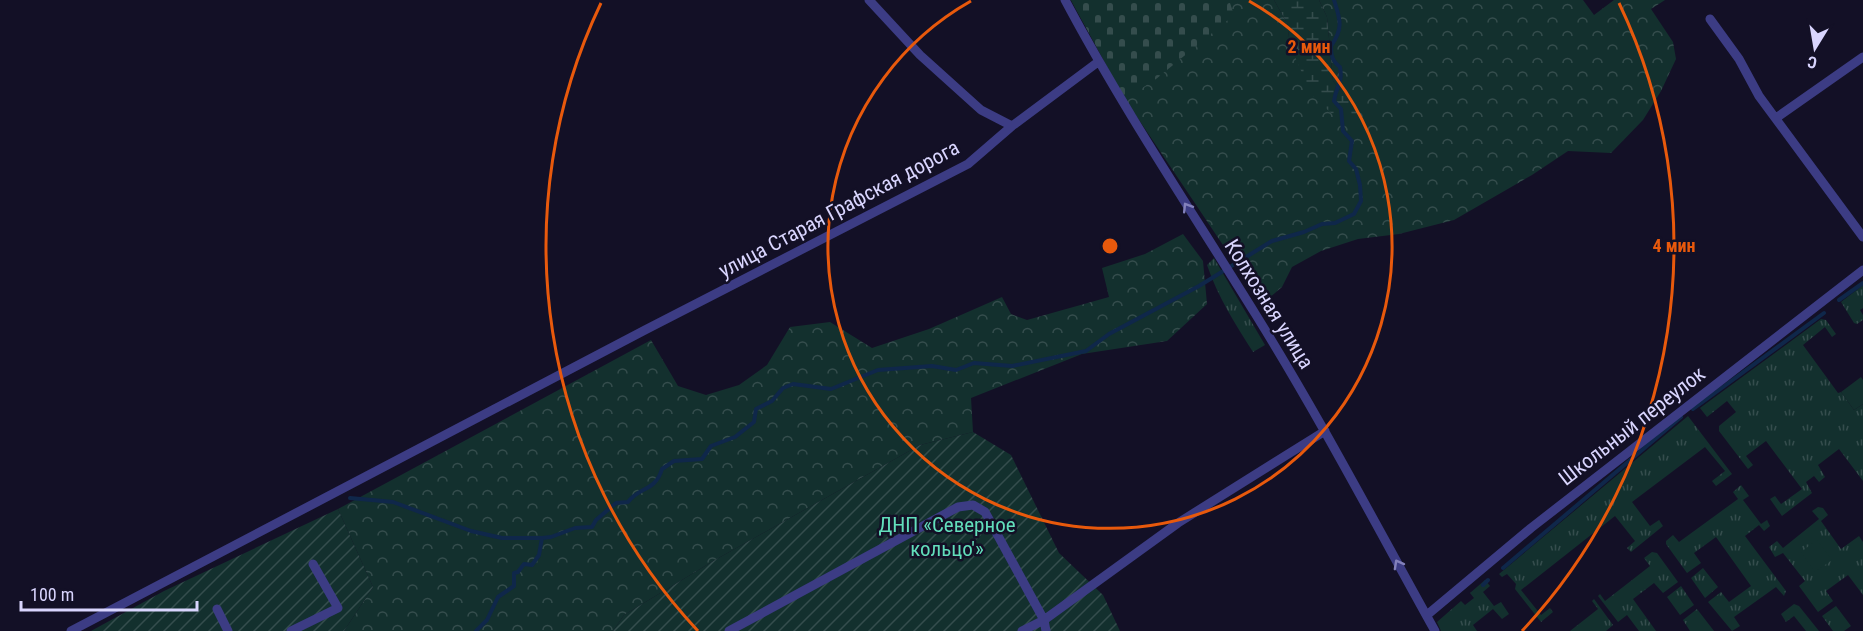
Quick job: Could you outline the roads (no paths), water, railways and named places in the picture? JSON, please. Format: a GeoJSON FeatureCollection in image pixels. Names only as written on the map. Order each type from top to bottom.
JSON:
{"type":"FeatureCollection","features":[{"type":"Feature","properties":{"kind":"street"},"geometry":{"type":"LineString","coordinates":[[869,0],[920,55],[981,110],[1012,126]]}},
{"type":"Feature","properties":{"kind":"street","name":"Колхозная улица"},"geometry":{"type":"LineString","coordinates":[[1065,0],[1098,62],[1325,431],[1436,631]]}},
{"type":"Feature","properties":{"kind":"street"},"geometry":{"type":"LineString","coordinates":[[1710,19],[1739,59],[1759,96],[1863,237]]}},
{"type":"Feature","properties":{"kind":"street"},"geometry":{"type":"LineString","coordinates":[[1776,118],[1863,57]]}},
{"type":"Feature","properties":{"kind":"street","name":"улица Старая Графская дорога"},"geometry":{"type":"LineString","coordinates":[[71,631],[645,330],[968,164],[1012,126],[1098,62]]}},
{"type":"Feature","properties":{"kind":"street","name":"Школьный переулок"},"geometry":{"type":"LineString","coordinates":[[1426,615],[1531,528],[1863,270]]}},
{"type":"Feature","properties":{"kind":"street"},"geometry":{"type":"LineString","coordinates":[[1022,631],[1044,620],[1178,524],[1325,431]]}},
{"type":"Feature","properties":{"kind":"street"},"geometry":{"type":"LineString","coordinates":[[729,631],[958,507],[974,505],[985,512],[1044,620],[1046,631]]}},
{"type":"Feature","properties":{"kind":"street"},"geometry":{"type":"LineString","coordinates":[[291,631],[338,608],[313,564]]}},
{"type":"Feature","properties":{"kind":"street"},"geometry":{"type":"LineString","coordinates":[[218,609],[228,631]]}},
{"type":"Feature","properties":{"kind":"waterway"},"geometry":{"type":"LineString","coordinates":[[476,631],[487,620],[498,597],[514,586],[514,573],[518,572],[524,564],[532,565],[539,555],[542,538],[575,528],[592,527],[596,520],[616,503],[628,502],[637,493],[655,482],[662,469],[674,461],[702,459],[711,446],[735,437],[754,422],[756,409],[772,401],[783,388],[793,384],[831,389],[878,370],[932,366],[956,370],[974,363],[1012,366],[1086,351],[1109,334],[1199,286],[1272,241],[1322,224],[1335,223],[1354,214],[1361,201],[1360,185],[1356,169],[1349,161],[1352,141],[1343,131],[1341,109],[1334,101],[1341,72],[1331,52],[1340,23],[1334,0]]}},
{"type":"Feature","properties":{"kind":"waterway"},"geometry":{"type":"LineString","coordinates":[[1839,300],[1863,283]]}},
{"type":"Feature","properties":{"kind":"waterway"},"geometry":{"type":"LineString","coordinates":[[1693,409],[1824,313]]}},
{"type":"Feature","properties":{"kind":"waterway"},"geometry":{"type":"LineString","coordinates":[[1503,568],[1681,417]]}},
{"type":"Feature","properties":{"kind":"waterway"},"geometry":{"type":"LineString","coordinates":[[350,498],[393,502],[471,531],[502,538],[542,538]]}},
{"type":"Feature","properties":{"kind":"waterway"},"geometry":{"type":"LineString","coordinates":[[1483,585],[1488,580]]}},
{"type":"Feature","properties":{"kind":"park label","name":"ДНП «Северное кольцо'»"},"geometry":{"type":"Point","coordinates":[947,537]}}]}
